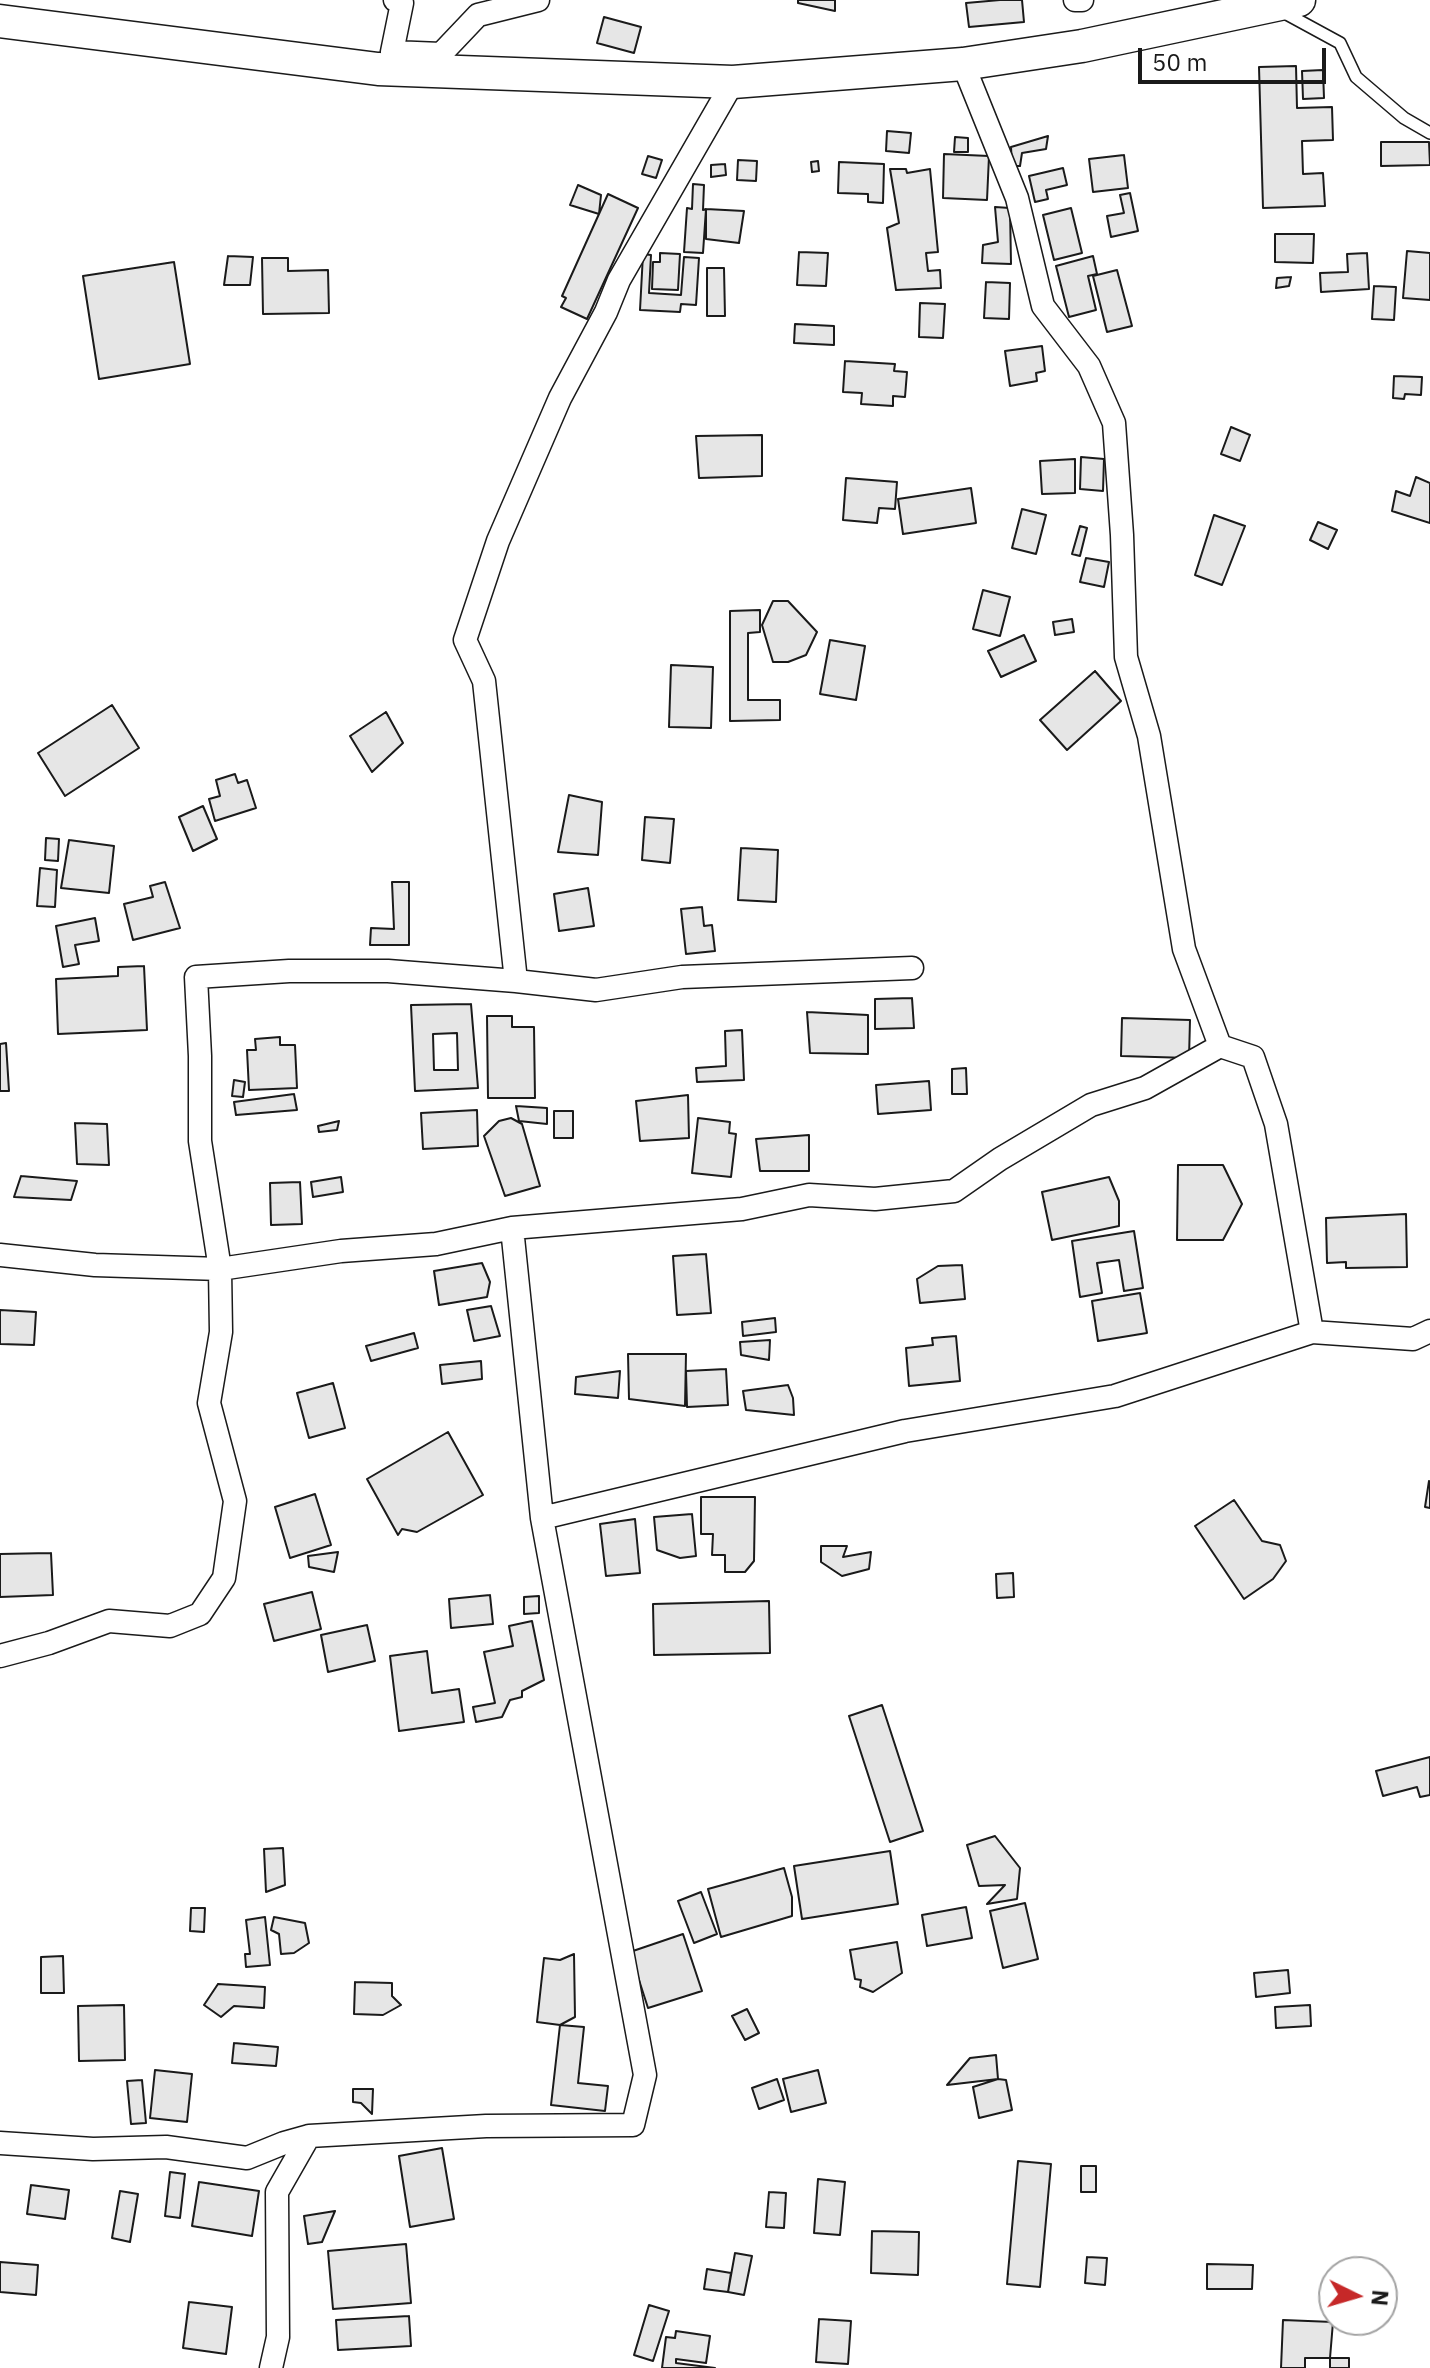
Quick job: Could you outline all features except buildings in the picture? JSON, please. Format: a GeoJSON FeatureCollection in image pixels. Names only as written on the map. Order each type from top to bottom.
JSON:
{"type":"FeatureCollection","features":[{"type":"Feature","properties":{"kind":"main road"},"geometry":{"type":"LineString","coordinates":[[0,21],[378,69],[733,82],[963,64],[1082,46],[1278,2]]}},
{"type":"Feature","properties":{"kind":"street"},"geometry":{"type":"LineString","coordinates":[[395,0],[402,3],[392,52],[441,54],[478,15],[538,0]]}},
{"type":"Feature","properties":{"kind":"street"},"geometry":{"type":"LineString","coordinates":[[1075,0],[1082,0]]}},
{"type":"Feature","properties":{"kind":"street"},"geometry":{"type":"LineString","coordinates":[[963,64],[1017,198],[1043,306],[1089,366],[1114,423],[1126,657],[1149,736],[1184,949],[1220,1046]]}},
{"type":"Feature","properties":{"kind":"street"},"geometry":{"type":"LineString","coordinates":[[516,981],[484,681],[465,640],[498,541],[560,398],[606,312],[619,280],[733,82]]}},
{"type":"Feature","properties":{"kind":"street"},"geometry":{"type":"LineString","coordinates":[[0,1656],[49,1643],[109,1621],[170,1626],[200,1614],[224,1578],[235,1501],[209,1403],[221,1332],[220,1269],[200,1141],[196,977],[289,971],[388,971],[596,990],[682,977],[912,968]]}},
{"type":"Feature","properties":{"kind":"street"},"geometry":{"type":"LineString","coordinates":[[0,1255],[95,1265],[220,1269],[341,1251],[436,1244],[512,1228],[742,1209],[809,1195],[875,1199],[954,1191],[1000,1159],[1091,1105],[1145,1088],[1220,1046],[1253,1057],[1276,1124],[1312,1332]]}},
{"type":"Feature","properties":{"kind":"street"},"geometry":{"type":"LineString","coordinates":[[0,2143],[93,2149],[166,2147],[247,2158],[309,2136],[486,2126],[633,2125],[645,2075],[542,1518],[512,1228]]}},
{"type":"Feature","properties":{"kind":"street"},"geometry":{"type":"LineString","coordinates":[[542,1518],[905,1431],[1115,1396],[1312,1332],[1413,1339],[1430,1331]]}},
{"type":"Feature","properties":{"kind":"street"},"geometry":{"type":"LineString","coordinates":[[271,2368],[278,2337],[277,2192],[309,2136]]}},
{"type":"Feature","properties":{"kind":"lane"},"geometry":{"type":"LineString","coordinates":[[1278,2],[1340,43],[1356,77],[1404,118],[1430,133]]}}]}
